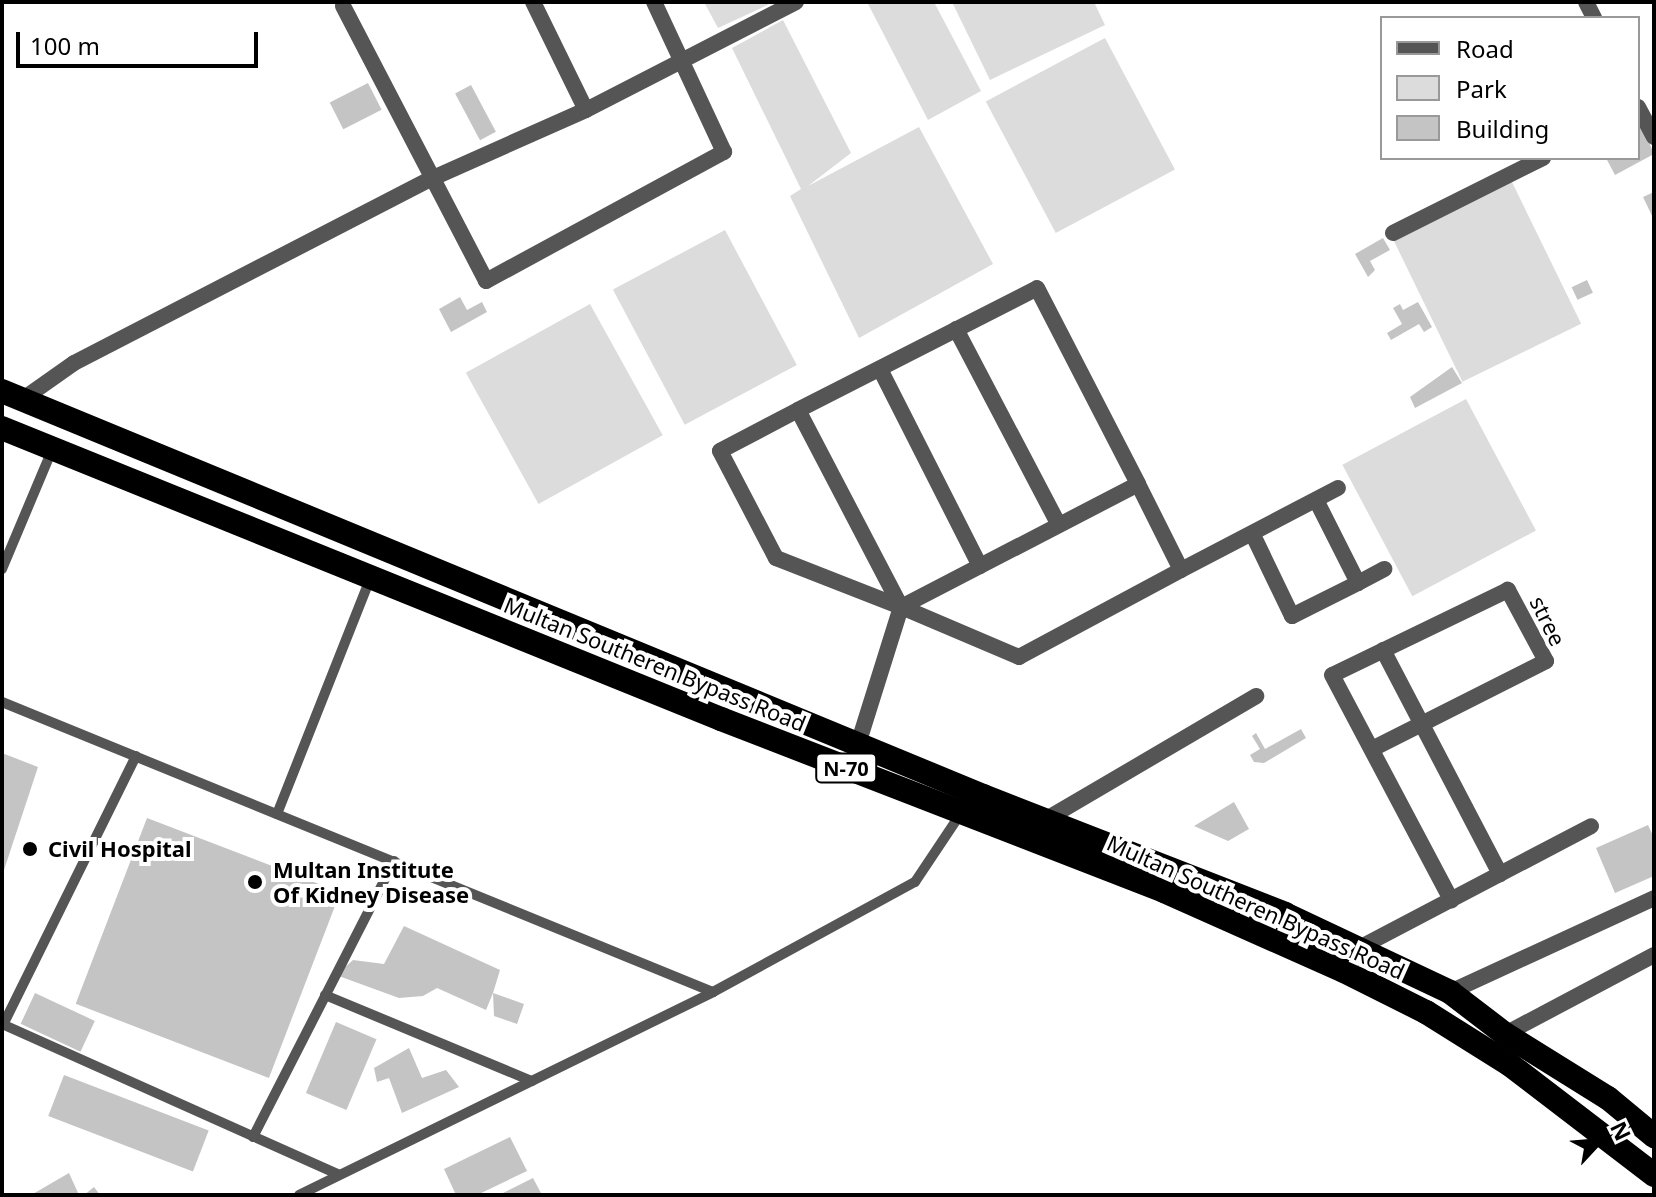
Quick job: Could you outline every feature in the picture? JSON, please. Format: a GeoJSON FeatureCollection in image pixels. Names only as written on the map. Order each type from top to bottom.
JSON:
{"type":"FeatureCollection","features":[{"type":"Feature","properties":{"kind":"highway","name":"Multan Southeren Bypass Road"},"geometry":{"type":"LineString","coordinates":[[12,395],[858,744],[1045,820],[1188,873],[1359,948],[1450,992],[1505,1034],[1608,1098],[1654,1136]]}},
{"type":"Feature","properties":{"kind":"highway","name":"Multan Southeren Bypass Road"},"geometry":{"type":"LineString","coordinates":[[2,428],[961,813],[1164,891],[1426,1012],[1509,1064],[1654,1175]]}},
{"type":"Feature","properties":{"kind":"street"},"geometry":{"type":"LineString","coordinates":[[533,2],[586,110]]}},
{"type":"Feature","properties":{"kind":"street"},"geometry":{"type":"LineString","coordinates":[[345,3],[486,281],[724,152],[654,2]]}},
{"type":"Feature","properties":{"kind":"street"},"geometry":{"type":"LineString","coordinates":[[12,395],[433,178],[586,110],[682,57],[796,2]]}},
{"type":"Feature","properties":{"kind":"street"},"geometry":{"type":"LineString","coordinates":[[1640,112],[1654,137]]}},
{"type":"Feature","properties":{"kind":"street"},"geometry":{"type":"LineString","coordinates":[[1393,233],[1539,160]]}},
{"type":"Feature","properties":{"kind":"street"},"geometry":{"type":"LineString","coordinates":[[1181,570],[1037,288],[720,451],[776,558],[1019,657],[1338,488]]}},
{"type":"Feature","properties":{"kind":"street"},"geometry":{"type":"LineString","coordinates":[[956,329],[1059,525]]}},
{"type":"Feature","properties":{"kind":"street"},"geometry":{"type":"LineString","coordinates":[[880,369],[980,566]]}},
{"type":"Feature","properties":{"kind":"street"},"geometry":{"type":"LineString","coordinates":[[798,410],[901,607],[858,744]]}},
{"type":"Feature","properties":{"kind":"street"},"geometry":{"type":"LineString","coordinates":[[901,607],[1138,484]]}},
{"type":"Feature","properties":{"kind":"street"},"geometry":{"type":"LineString","coordinates":[[1316,500],[1358,583]]}},
{"type":"Feature","properties":{"kind":"street"},"geometry":{"type":"LineString","coordinates":[[1253,535],[1292,616],[1384,569]]}},
{"type":"Feature","properties":{"kind":"street","name":"stree"},"geometry":{"type":"LineString","coordinates":[[1372,749],[1546,661],[1508,590],[1332,675],[1451,900]]}},
{"type":"Feature","properties":{"kind":"street"},"geometry":{"type":"LineString","coordinates":[[1383,650],[1500,874]]}},
{"type":"Feature","properties":{"kind":"street"},"geometry":{"type":"LineString","coordinates":[[1045,820],[1256,696]]}},
{"type":"Feature","properties":{"kind":"street"},"geometry":{"type":"LineString","coordinates":[[1359,948],[1591,826]]}},
{"type":"Feature","properties":{"kind":"street"},"geometry":{"type":"LineString","coordinates":[[1450,992],[1654,898]]}},
{"type":"Feature","properties":{"kind":"street"},"geometry":{"type":"LineString","coordinates":[[1505,1034],[1654,955]]}},
{"type":"Feature","properties":{"kind":"lane"},"geometry":{"type":"LineString","coordinates":[[2,569],[52,448]]}},
{"type":"Feature","properties":{"kind":"lane"},"geometry":{"type":"LineString","coordinates":[[277,814],[371,577]]}},
{"type":"Feature","properties":{"kind":"lane"},"geometry":{"type":"LineString","coordinates":[[2,702],[713,992]]}},
{"type":"Feature","properties":{"kind":"lane"},"geometry":{"type":"LineString","coordinates":[[136,756],[3,1024],[339,1175]]}},
{"type":"Feature","properties":{"kind":"lane"},"geometry":{"type":"LineString","coordinates":[[299,1195],[713,992],[915,882],[961,813]]}},
{"type":"Feature","properties":{"kind":"lane"},"geometry":{"type":"LineString","coordinates":[[253,1137],[394,861]]}},
{"type":"Feature","properties":{"kind":"lane"},"geometry":{"type":"LineString","coordinates":[[325,995],[532,1081]]}},
{"type":"Feature","properties":{"kind":"green space"},"geometry":{"type":"Polygon","coordinates":[[[704,2],[774,2],[718,28],[704,2]]]}},
{"type":"Feature","properties":{"kind":"green space"},"geometry":{"type":"Polygon","coordinates":[[[867,2],[934,2],[981,91],[928,120],[867,2]]]}},
{"type":"Feature","properties":{"kind":"green space"},"geometry":{"type":"Polygon","coordinates":[[[952,2],[1094,2],[1105,25],[990,80],[952,2]]]}},
{"type":"Feature","properties":{"kind":"green space"},"geometry":{"type":"Polygon","coordinates":[[[783,20],[851,153],[808,186],[919,127],[993,264],[859,338],[790,196],[801,189],[732,48],[783,20]]]}},
{"type":"Feature","properties":{"kind":"green space"},"geometry":{"type":"Polygon","coordinates":[[[1105,38],[1175,170],[1056,233],[986,101],[1105,38]]]}},
{"type":"Feature","properties":{"kind":"green space"},"geometry":{"type":"Polygon","coordinates":[[[1511,180],[1581,324],[1462,382],[1392,238],[1511,180]]]}},
{"type":"Feature","properties":{"kind":"green space"},"geometry":{"type":"Polygon","coordinates":[[[725,230],[797,365],[685,425],[613,290],[725,230]]]}},
{"type":"Feature","properties":{"kind":"green space"},"geometry":{"type":"Polygon","coordinates":[[[590,304],[663,435],[539,504],[466,373],[590,304]]]}},
{"type":"Feature","properties":{"kind":"green space"},"geometry":{"type":"Polygon","coordinates":[[[1466,399],[1536,531],[1412,596],[1342,465],[1466,399]]]}},
{"type":"Feature","properties":{"kind":"building"},"geometry":{"type":"Polygon","coordinates":[[[368,83],[382,110],[343,129],[330,103],[368,83]]]}},
{"type":"Feature","properties":{"kind":"building"},"geometry":{"type":"Polygon","coordinates":[[[471,85],[496,132],[480,140],[455,93],[471,85]]]}},
{"type":"Feature","properties":{"kind":"building"},"geometry":{"type":"Polygon","coordinates":[[[1640,122],[1654,154],[1615,175],[1607,160],[1640,160],[1640,122]]]}},
{"type":"Feature","properties":{"kind":"building"},"geometry":{"type":"Polygon","coordinates":[[[1654,192],[1654,220],[1643,197],[1654,192]]]}},
{"type":"Feature","properties":{"kind":"building"},"geometry":{"type":"Polygon","coordinates":[[[1383,238],[1390,250],[1370,261],[1375,270],[1368,277],[1355,254],[1383,238]]]}},
{"type":"Feature","properties":{"kind":"building"},"geometry":{"type":"Polygon","coordinates":[[[1587,280],[1593,293],[1578,300],[1572,287],[1587,280]]]}},
{"type":"Feature","properties":{"kind":"building"},"geometry":{"type":"Polygon","coordinates":[[[460,297],[467,310],[482,302],[487,312],[451,332],[439,309],[460,297]]]}},
{"type":"Feature","properties":{"kind":"building"},"geometry":{"type":"Polygon","coordinates":[[[1418,302],[1432,327],[1424,332],[1419,324],[1391,340],[1387,333],[1402,324],[1393,308],[1400,304],[1403,310],[1418,302]]]}},
{"type":"Feature","properties":{"kind":"building"},"geometry":{"type":"Polygon","coordinates":[[[1452,367],[1462,383],[1415,408],[1410,397],[1452,367]]]}},
{"type":"Feature","properties":{"kind":"building"},"geometry":{"type":"Polygon","coordinates":[[[1301,729],[1306,738],[1264,763],[1254,762],[1250,755],[1260,749],[1252,736],[1256,733],[1265,749],[1301,729]]]}},
{"type":"Feature","properties":{"kind":"building"},"geometry":{"type":"Polygon","coordinates":[[[2,753],[38,767],[3,873],[2,873],[2,753]]]}},
{"type":"Feature","properties":{"kind":"building"},"geometry":{"type":"Polygon","coordinates":[[[1234,802],[1249,829],[1228,841],[1194,826],[1234,802]]]}},
{"type":"Feature","properties":{"kind":"building"},"geometry":{"type":"Polygon","coordinates":[[[147,818],[340,892],[269,1078],[76,1004],[147,818]]]}},
{"type":"Feature","properties":{"kind":"building"},"geometry":{"type":"Polygon","coordinates":[[[1648,825],[1654,838],[1654,876],[1615,893],[1596,848],[1648,825]]]}},
{"type":"Feature","properties":{"kind":"building"},"geometry":{"type":"Polygon","coordinates":[[[404,926],[500,970],[486,1010],[437,988],[423,996],[399,998],[336,975],[353,960],[384,964],[404,926]]]}},
{"type":"Feature","properties":{"kind":"building"},"geometry":{"type":"Polygon","coordinates":[[[35,993],[95,1021],[80,1052],[21,1024],[35,993]]]}},
{"type":"Feature","properties":{"kind":"building"},"geometry":{"type":"Polygon","coordinates":[[[493,993],[524,1004],[517,1024],[494,1016],[493,993]]]}},
{"type":"Feature","properties":{"kind":"building"},"geometry":{"type":"Polygon","coordinates":[[[336,1022],[377,1039],[346,1110],[306,1093],[336,1022]]]}},
{"type":"Feature","properties":{"kind":"building"},"geometry":{"type":"Polygon","coordinates":[[[409,1048],[422,1078],[446,1070],[459,1087],[402,1113],[389,1078],[377,1082],[374,1068],[409,1048]]]}},
{"type":"Feature","properties":{"kind":"building"},"geometry":{"type":"Polygon","coordinates":[[[64,1075],[209,1131],[193,1172],[48,1116],[64,1075]]]}},
{"type":"Feature","properties":{"kind":"building"},"geometry":{"type":"Polygon","coordinates":[[[510,1137],[527,1171],[477,1195],[456,1195],[444,1169],[510,1137]]]}},
{"type":"Feature","properties":{"kind":"building"},"geometry":{"type":"Polygon","coordinates":[[[69,1173],[79,1195],[31,1195],[69,1173]]]}},
{"type":"Feature","properties":{"kind":"building"},"geometry":{"type":"Polygon","coordinates":[[[533,1178],[542,1195],[499,1195],[533,1178]]]}},
{"type":"Feature","properties":{"kind":"building"},"geometry":{"type":"Polygon","coordinates":[[[94,1187],[100,1195],[84,1195],[94,1187]]]}},
{"type":"Feature","properties":{"kind":"place","name":"Civil Hospital"},"geometry":{"type":"Point","coordinates":[30,849]}},
{"type":"Feature","properties":{"kind":"place","name":"Multan Institute Of Kidney Disease"},"geometry":{"type":"Point","coordinates":[255,882]}}]}
